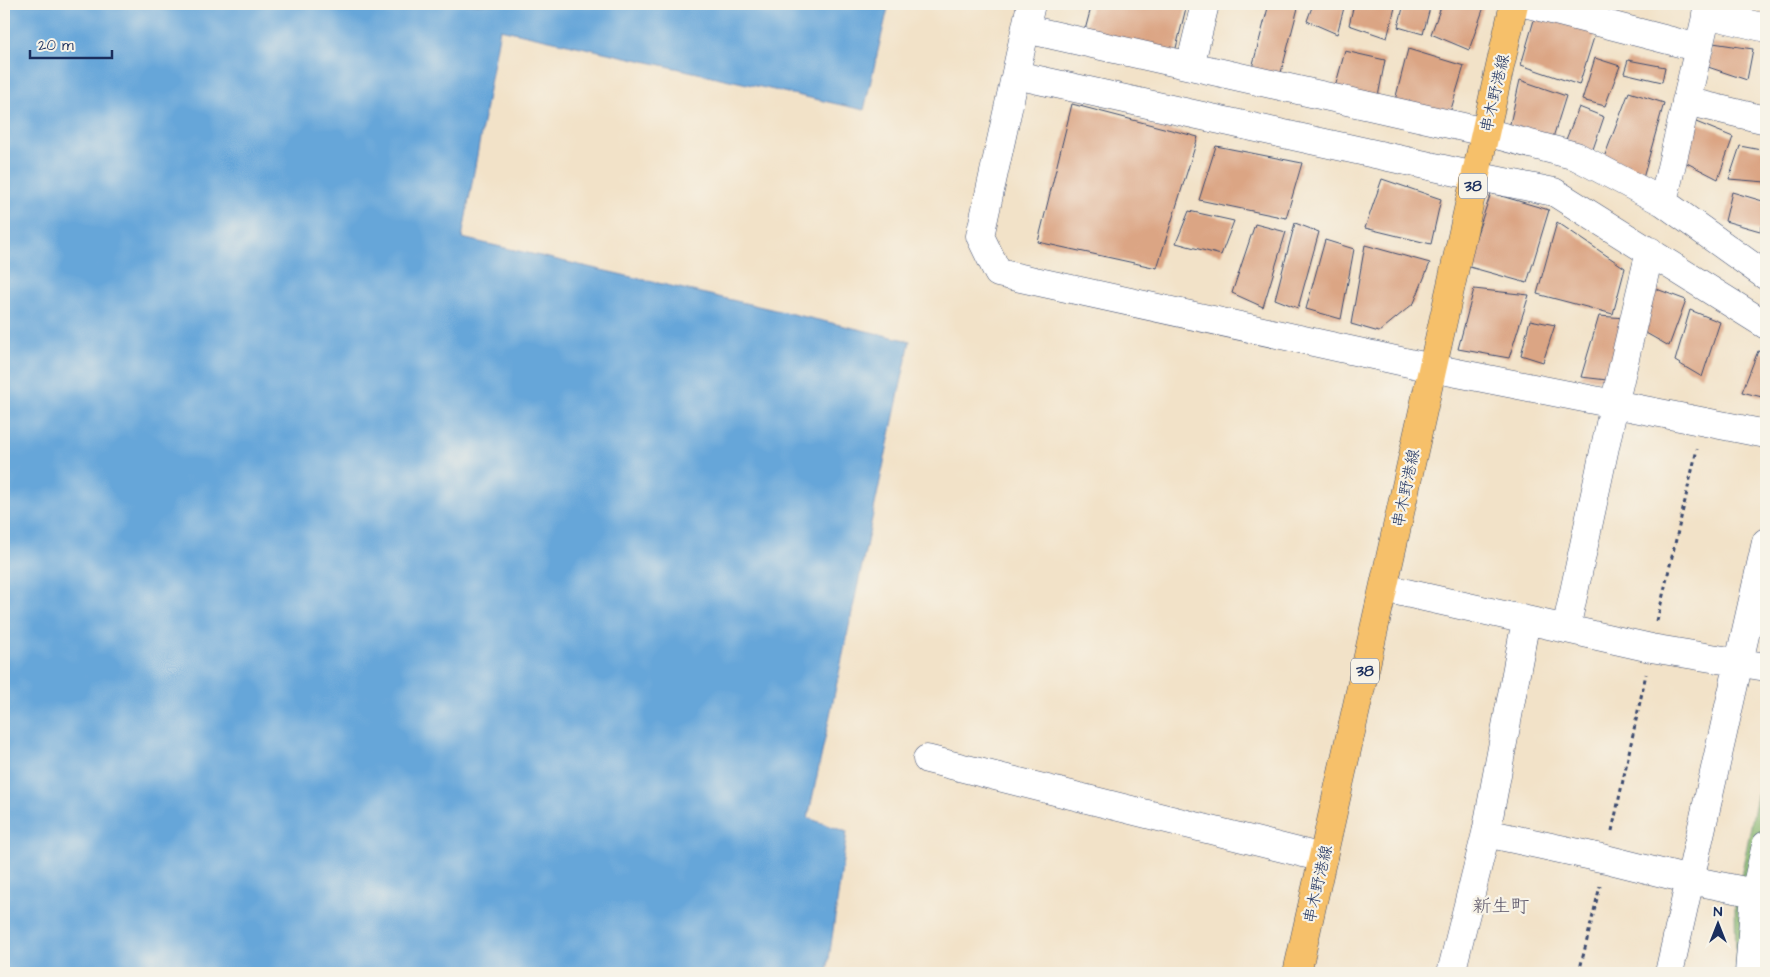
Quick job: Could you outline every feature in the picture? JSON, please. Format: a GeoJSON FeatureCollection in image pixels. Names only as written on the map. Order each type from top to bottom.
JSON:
{"type":"FeatureCollection","features":[{"type":"Feature","properties":{"kind":"main road","name":"串木野港線"},"geometry":{"type":"LineString","coordinates":[[1297,973],[1514,4]]}},
{"type":"Feature","properties":{"kind":"street"},"geometry":{"type":"LineString","coordinates":[[1190,66],[1205,4]]}},
{"type":"Feature","properties":{"kind":"street"},"geometry":{"type":"LineString","coordinates":[[1528,4],[1699,48]]}},
{"type":"Feature","properties":{"kind":"street"},"geometry":{"type":"LineString","coordinates":[[1663,202],[1708,9],[1766,28]]}},
{"type":"Feature","properties":{"kind":"street"},"geometry":{"type":"LineString","coordinates":[[1765,271],[1663,202],[1576,156],[1485,132],[1190,66],[1028,17],[980,236],[998,274],[1432,368],[1766,434]]}},
{"type":"Feature","properties":{"kind":"street"},"geometry":{"type":"LineString","coordinates":[[1016,75],[1554,192],[1766,325]]}},
{"type":"Feature","properties":{"kind":"street"},"geometry":{"type":"LineString","coordinates":[[1686,101],[1766,120]]}},
{"type":"Feature","properties":{"kind":"street"},"geometry":{"type":"LineString","coordinates":[[1566,629],[1614,405],[1650,251]]}},
{"type":"Feature","properties":{"kind":"street"},"geometry":{"type":"LineString","coordinates":[[1670,973],[1766,542]]}},
{"type":"Feature","properties":{"kind":"street"},"geometry":{"type":"LineString","coordinates":[[1384,588],[1651,648],[1766,667]]}},
{"type":"Feature","properties":{"kind":"street"},"geometry":{"type":"LineString","coordinates":[[1451,973],[1486,833],[1526,620]]}},
{"type":"Feature","properties":{"kind":"street"},"geometry":{"type":"LineString","coordinates":[[927,760],[1322,858]]}},
{"type":"Feature","properties":{"kind":"street"},"geometry":{"type":"LineString","coordinates":[[1486,833],[1755,893]]}},
{"type":"Feature","properties":{"kind":"street"},"geometry":{"type":"LineString","coordinates":[[1749,973],[1755,893],[1766,845]]}},
{"type":"Feature","properties":{"kind":"path"},"geometry":{"type":"LineString","coordinates":[[1579,973],[1703,422]]}},
{"type":"Feature","properties":{"kind":"green space"},"geometry":{"type":"Polygon","coordinates":[[[1766,751],[1766,973],[1736,973],[1735,906],[1766,751]]]}},
{"type":"Feature","properties":{"kind":"water"},"geometry":{"type":"Polygon","coordinates":[[[4,4],[889,4],[864,110],[500,29],[462,238],[910,341],[808,818],[847,832],[827,973],[4,973],[4,4]]]}},
{"type":"Feature","properties":{"kind":"building"},"geometry":{"type":"Polygon","coordinates":[[[1092,4],[1187,4],[1175,52],[1085,30],[1092,4]]]}},
{"type":"Feature","properties":{"kind":"building"},"geometry":{"type":"Polygon","coordinates":[[[1269,4],[1298,8],[1278,84],[1249,79],[1269,4]]]}},
{"type":"Feature","properties":{"kind":"building"},"geometry":{"type":"Polygon","coordinates":[[[1313,4],[1345,4],[1337,34],[1307,21],[1313,4]]]}},
{"type":"Feature","properties":{"kind":"building"},"geometry":{"type":"Polygon","coordinates":[[[1354,4],[1396,4],[1387,38],[1349,25],[1354,4]]]}},
{"type":"Feature","properties":{"kind":"building"},"geometry":{"type":"Polygon","coordinates":[[[1404,4],[1431,4],[1423,34],[1398,27],[1404,4]]]}},
{"type":"Feature","properties":{"kind":"building"},"geometry":{"type":"Polygon","coordinates":[[[1442,4],[1485,4],[1469,50],[1431,34],[1442,4]]]}},
{"type":"Feature","properties":{"kind":"building"},"geometry":{"type":"Polygon","coordinates":[[[1573,4],[1606,4],[1601,17],[1573,4]]]}},
{"type":"Feature","properties":{"kind":"building"},"geometry":{"type":"Polygon","coordinates":[[[1536,13],[1596,31],[1579,85],[1521,65],[1536,13]]]}},
{"type":"Feature","properties":{"kind":"building"},"geometry":{"type":"Polygon","coordinates":[[[1713,43],[1753,49],[1747,80],[1708,67],[1713,43]]]}},
{"type":"Feature","properties":{"kind":"building"},"geometry":{"type":"Polygon","coordinates":[[[1408,49],[1464,66],[1446,126],[1393,108],[1408,49]]]}},
{"type":"Feature","properties":{"kind":"building"},"geometry":{"type":"Polygon","coordinates":[[[1345,51],[1385,60],[1376,107],[1332,98],[1345,51]]]}},
{"type":"Feature","properties":{"kind":"building"},"geometry":{"type":"Polygon","coordinates":[[[1595,58],[1620,66],[1605,106],[1582,100],[1595,58]]]}},
{"type":"Feature","properties":{"kind":"building"},"geometry":{"type":"Polygon","coordinates":[[[1628,60],[1665,67],[1662,82],[1624,73],[1628,60]]]}},
{"type":"Feature","properties":{"kind":"building"},"geometry":{"type":"Polygon","coordinates":[[[1520,80],[1566,96],[1551,144],[1509,128],[1520,80]]]}},
{"type":"Feature","properties":{"kind":"building"},"geometry":{"type":"Polygon","coordinates":[[[1629,92],[1664,103],[1640,189],[1600,168],[1629,92]]]}},
{"type":"Feature","properties":{"kind":"building"},"geometry":{"type":"Polygon","coordinates":[[[1072,104],[1198,137],[1157,268],[1038,242],[1072,104]]]}},
{"type":"Feature","properties":{"kind":"building"},"geometry":{"type":"Polygon","coordinates":[[[1579,107],[1604,117],[1590,158],[1563,147],[1579,107]]]}},
{"type":"Feature","properties":{"kind":"building"},"geometry":{"type":"Polygon","coordinates":[[[1696,122],[1733,137],[1718,179],[1681,160],[1696,122]]]}},
{"type":"Feature","properties":{"kind":"building"},"geometry":{"type":"Polygon","coordinates":[[[1216,146],[1302,163],[1286,218],[1199,200],[1216,146]]]}},
{"type":"Feature","properties":{"kind":"building"},"geometry":{"type":"Polygon","coordinates":[[[1740,146],[1766,151],[1766,182],[1729,179],[1740,146]]]}},
{"type":"Feature","properties":{"kind":"building"},"geometry":{"type":"Polygon","coordinates":[[[1382,179],[1441,199],[1431,244],[1365,228],[1382,179]]]}},
{"type":"Feature","properties":{"kind":"building"},"geometry":{"type":"Polygon","coordinates":[[[1732,192],[1766,202],[1766,218],[1760,231],[1725,221],[1732,192]]]}},
{"type":"Feature","properties":{"kind":"building"},"geometry":{"type":"Polygon","coordinates":[[[1491,193],[1549,210],[1527,283],[1466,266],[1491,193]]]}},
{"type":"Feature","properties":{"kind":"building"},"geometry":{"type":"Polygon","coordinates":[[[1189,211],[1234,221],[1221,255],[1176,243],[1189,211]]]}},
{"type":"Feature","properties":{"kind":"building"},"geometry":{"type":"Polygon","coordinates":[[[1557,222],[1625,268],[1613,314],[1537,294],[1557,222]]]}},
{"type":"Feature","properties":{"kind":"building"},"geometry":{"type":"Polygon","coordinates":[[[1295,223],[1319,232],[1298,308],[1275,299],[1295,223]]]}},
{"type":"Feature","properties":{"kind":"building"},"geometry":{"type":"Polygon","coordinates":[[[1255,224],[1286,232],[1263,307],[1232,293],[1255,224]]]}},
{"type":"Feature","properties":{"kind":"building"},"geometry":{"type":"Polygon","coordinates":[[[1325,240],[1354,249],[1341,319],[1306,309],[1325,240]]]}},
{"type":"Feature","properties":{"kind":"building"},"geometry":{"type":"Polygon","coordinates":[[[1365,245],[1430,263],[1414,303],[1379,332],[1351,324],[1365,245]]]}},
{"type":"Feature","properties":{"kind":"building"},"geometry":{"type":"Polygon","coordinates":[[[1654,288],[1686,300],[1669,346],[1637,328],[1654,288]]]}},
{"type":"Feature","properties":{"kind":"building"},"geometry":{"type":"Polygon","coordinates":[[[1474,289],[1529,295],[1509,358],[1458,349],[1474,289]]]}},
{"type":"Feature","properties":{"kind":"building"},"geometry":{"type":"Polygon","coordinates":[[[1690,310],[1720,322],[1702,377],[1675,361],[1690,310]]]}},
{"type":"Feature","properties":{"kind":"building"},"geometry":{"type":"Polygon","coordinates":[[[1599,316],[1625,318],[1607,380],[1581,377],[1599,316]]]}},
{"type":"Feature","properties":{"kind":"building"},"geometry":{"type":"Polygon","coordinates":[[[1530,320],[1555,325],[1543,362],[1521,355],[1530,320]]]}},
{"type":"Feature","properties":{"kind":"building"},"geometry":{"type":"Polygon","coordinates":[[[1758,351],[1766,354],[1766,398],[1742,392],[1758,351]]]}},
{"type":"Feature","properties":{"kind":"district","name":"新生町"},"geometry":{"type":"Point","coordinates":[1501,905]}}]}
